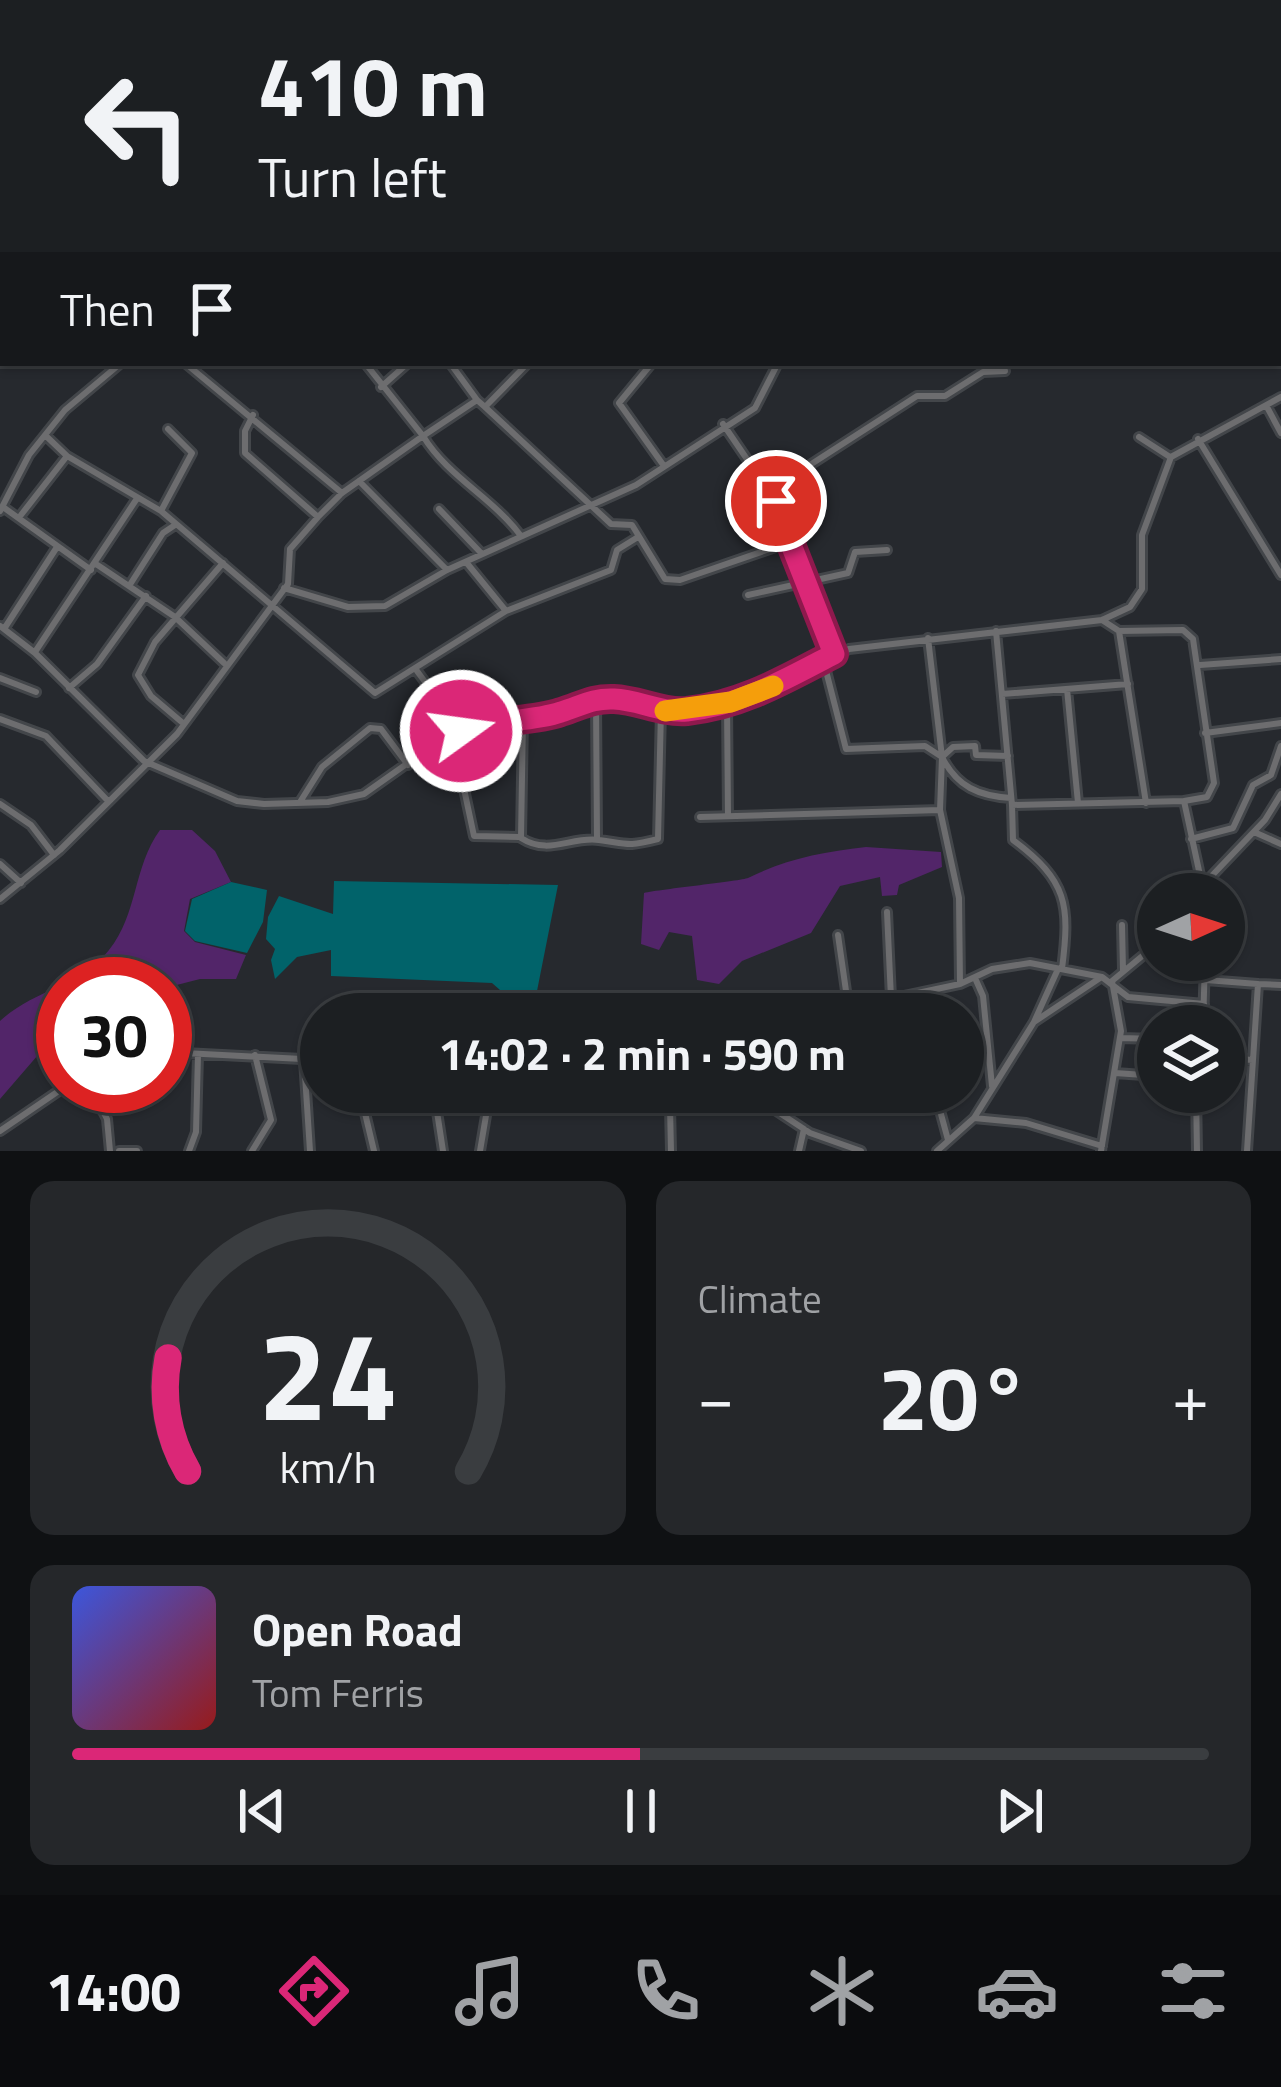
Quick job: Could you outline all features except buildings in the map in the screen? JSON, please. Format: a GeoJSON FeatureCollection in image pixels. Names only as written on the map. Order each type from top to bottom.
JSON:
{"type":"FeatureCollection","features":[{"type":"Feature","properties":{"kind":"street"},"geometry":{"type":"LineString","coordinates":[[118,366],[45,435],[18,470],[1,509],[21,515],[57,547],[130,584],[176,617],[224,663]]}},
{"type":"Feature","properties":{"kind":"street"},"geometry":{"type":"LineString","coordinates":[[189,366],[342,493]]}},
{"type":"Feature","properties":{"kind":"street"},"geometry":{"type":"LineString","coordinates":[[367,366],[437,459],[500,508],[521,536]]}},
{"type":"Feature","properties":{"kind":"street"},"geometry":{"type":"LineString","coordinates":[[381,387],[405,366]]}},
{"type":"Feature","properties":{"kind":"street"},"geometry":{"type":"LineString","coordinates":[[452,366],[477,400],[569,480],[587,503],[611,524],[632,525],[665,579],[680,580],[790,542],[796,531],[723,424]]}},
{"type":"Feature","properties":{"kind":"street"},"geometry":{"type":"LineString","coordinates":[[485,407],[525,366]]}},
{"type":"Feature","properties":{"kind":"street"},"geometry":{"type":"LineString","coordinates":[[649,366],[619,398],[664,466]]}},
{"type":"Feature","properties":{"kind":"street"},"geometry":{"type":"LineString","coordinates":[[284,588],[371,609],[587,503],[636,484],[759,403],[777,366]]}},
{"type":"Feature","properties":{"kind":"street"},"geometry":{"type":"LineString","coordinates":[[771,490],[917,396],[945,396],[982,372],[1005,371]]}},
{"type":"Feature","properties":{"kind":"street"},"geometry":{"type":"LineString","coordinates":[[57,547],[2,627],[35,653],[144,761],[237,801],[299,803],[364,794],[457,734],[559,713],[596,699],[661,710],[727,703],[768,690],[834,654],[928,638],[1102,620],[1130,607],[1142,590],[1142,535],[1171,457],[1281,397]]}},
{"type":"Feature","properties":{"kind":"street"},"geometry":{"type":"LineString","coordinates":[[0,899],[54,855],[184,724],[224,663],[284,588],[290,549],[318,517],[342,493],[477,400]]}},
{"type":"Feature","properties":{"kind":"street"},"geometry":{"type":"LineString","coordinates":[[1267,407],[1281,433]]}},
{"type":"Feature","properties":{"kind":"street"},"geometry":{"type":"LineString","coordinates":[[253,415],[244,431],[245,453],[318,517]]}},
{"type":"Feature","properties":{"kind":"street"},"geometry":{"type":"LineString","coordinates":[[161,511],[192,453],[168,429]]}},
{"type":"Feature","properties":{"kind":"street"},"geometry":{"type":"LineString","coordinates":[[45,435],[67,456],[161,511],[375,693],[417,671],[506,611],[611,570],[617,550],[638,537]]}},
{"type":"Feature","properties":{"kind":"street"},"geometry":{"type":"LineString","coordinates":[[1139,436],[1171,457]]}},
{"type":"Feature","properties":{"kind":"street"},"geometry":{"type":"LineString","coordinates":[[1198,439],[1281,575]]}},
{"type":"Feature","properties":{"kind":"street"},"geometry":{"type":"LineString","coordinates":[[21,515],[67,456]]}},
{"type":"Feature","properties":{"kind":"street"},"geometry":{"type":"LineString","coordinates":[[359,481],[446,570]]}},
{"type":"Feature","properties":{"kind":"street"},"geometry":{"type":"LineString","coordinates":[[35,653],[136,500]]}},
{"type":"Feature","properties":{"kind":"street"},"geometry":{"type":"LineString","coordinates":[[439,508],[482,554]]}},
{"type":"Feature","properties":{"kind":"street"},"geometry":{"type":"LineString","coordinates":[[130,584],[163,533],[175,525]]}},
{"type":"Feature","properties":{"kind":"street"},"geometry":{"type":"LineString","coordinates":[[790,542],[834,654]]}},
{"type":"Feature","properties":{"kind":"street"},"geometry":{"type":"LineString","coordinates":[[748,595],[848,573],[855,552],[887,550]]}},
{"type":"Feature","properties":{"kind":"street"},"geometry":{"type":"LineString","coordinates":[[466,562],[506,611]]}},
{"type":"Feature","properties":{"kind":"street"},"geometry":{"type":"LineString","coordinates":[[184,724],[151,696],[138,675],[176,617],[223,563]]}},
{"type":"Feature","properties":{"kind":"street"},"geometry":{"type":"LineString","coordinates":[[69,688],[103,657],[146,596]]}},
{"type":"Feature","properties":{"kind":"street"},"geometry":{"type":"LineString","coordinates":[[824,659],[846,749],[926,746],[942,757],[954,778],[974,792],[1011,801],[1146,803],[1184,801],[1213,792],[1193,639],[1183,630],[1119,631],[1102,620]]}},
{"type":"Feature","properties":{"kind":"street"},"geometry":{"type":"LineString","coordinates":[[1119,631],[1146,803]]}},
{"type":"Feature","properties":{"kind":"street"},"geometry":{"type":"LineString","coordinates":[[995,632],[1013,840],[1061,889],[1070,914],[1060,969],[1034,1012],[1034,1022]]}},
{"type":"Feature","properties":{"kind":"street"},"geometry":{"type":"LineString","coordinates":[[928,638],[942,757],[940,810],[959,898],[960,984]]}},
{"type":"Feature","properties":{"kind":"street"},"geometry":{"type":"LineString","coordinates":[[1200,665],[1281,659]]}},
{"type":"Feature","properties":{"kind":"street"},"geometry":{"type":"LineString","coordinates":[[417,671],[457,734],[474,836],[521,838],[560,848],[597,839],[622,848],[658,839],[661,710]]}},
{"type":"Feature","properties":{"kind":"street"},"geometry":{"type":"LineString","coordinates":[[0,678],[36,692]]}},
{"type":"Feature","properties":{"kind":"street"},"geometry":{"type":"LineString","coordinates":[[1002,694],[1128,684]]}},
{"type":"Feature","properties":{"kind":"street"},"geometry":{"type":"LineString","coordinates":[[1067,689],[1078,803]]}},
{"type":"Feature","properties":{"kind":"street"},"geometry":{"type":"LineString","coordinates":[[596,699],[597,839]]}},
{"type":"Feature","properties":{"kind":"street"},"geometry":{"type":"LineString","coordinates":[[727,703],[728,816]]}},
{"type":"Feature","properties":{"kind":"street"},"geometry":{"type":"LineString","coordinates":[[521,838],[523,717]]}},
{"type":"Feature","properties":{"kind":"street"},"geometry":{"type":"LineString","coordinates":[[0,719],[46,736],[108,801]]}},
{"type":"Feature","properties":{"kind":"street"},"geometry":{"type":"LineString","coordinates":[[1205,733],[1281,723]]}},
{"type":"Feature","properties":{"kind":"street"},"geometry":{"type":"LineString","coordinates":[[299,803],[322,767],[370,728],[381,730],[408,765]]}},
{"type":"Feature","properties":{"kind":"street"},"geometry":{"type":"LineString","coordinates":[[942,757],[953,747],[975,746],[976,755],[1008,755]]}},
{"type":"Feature","properties":{"kind":"street"},"geometry":{"type":"LineString","coordinates":[[1191,838],[1233,828],[1253,785],[1271,775],[1281,746]]}},
{"type":"Feature","properties":{"kind":"street"},"geometry":{"type":"LineString","coordinates":[[1271,775],[1281,779]]}},
{"type":"Feature","properties":{"kind":"street"},"geometry":{"type":"LineString","coordinates":[[1219,873],[1281,794]]}},
{"type":"Feature","properties":{"kind":"street"},"geometry":{"type":"LineString","coordinates":[[1184,801],[1200,873]]}},
{"type":"Feature","properties":{"kind":"street"},"geometry":{"type":"LineString","coordinates":[[0,804],[31,825],[54,855]]}},
{"type":"Feature","properties":{"kind":"street"},"geometry":{"type":"LineString","coordinates":[[700,818],[940,810]]}},
{"type":"Feature","properties":{"kind":"street"},"geometry":{"type":"LineString","coordinates":[[1254,832],[1281,844]]}},
{"type":"Feature","properties":{"kind":"street"},"geometry":{"type":"LineString","coordinates":[[0,864],[21,883]]}},
{"type":"Feature","properties":{"kind":"street"},"geometry":{"type":"LineString","coordinates":[[887,912],[890,993]]}},
{"type":"Feature","properties":{"kind":"street"},"geometry":{"type":"LineString","coordinates":[[1122,925],[1123,970]]}},
{"type":"Feature","properties":{"kind":"street"},"geometry":{"type":"LineString","coordinates":[[838,935],[846,993]]}},
{"type":"Feature","properties":{"kind":"street"},"geometry":{"type":"LineString","coordinates":[[1112,981],[1137,959]]}},
{"type":"Feature","properties":{"kind":"street"},"geometry":{"type":"LineString","coordinates":[[924,993],[1011,965],[1102,977],[1112,981],[1123,996],[1204,1004],[1206,981]]}},
{"type":"Feature","properties":{"kind":"street"},"geometry":{"type":"LineString","coordinates":[[939,1150],[974,1118],[1034,1022],[1102,977]]}},
{"type":"Feature","properties":{"kind":"street"},"geometry":{"type":"LineString","coordinates":[[975,978],[983,996],[993,1091]]}},
{"type":"Feature","properties":{"kind":"street"},"geometry":{"type":"LineString","coordinates":[[974,1118],[1026,1123],[1101,1148],[1120,1038],[1112,981]]}},
{"type":"Feature","properties":{"kind":"street"},"geometry":{"type":"LineString","coordinates":[[1219,981],[1281,985]]}},
{"type":"Feature","properties":{"kind":"street"},"geometry":{"type":"LineString","coordinates":[[1247,1151],[1258,984]]}},
{"type":"Feature","properties":{"kind":"street"},"geometry":{"type":"LineString","coordinates":[[1120,1038],[1137,1038]]}},
{"type":"Feature","properties":{"kind":"street"},"geometry":{"type":"LineString","coordinates":[[192,1054],[300,1060]]}},
{"type":"Feature","properties":{"kind":"street"},"geometry":{"type":"LineString","coordinates":[[188,1151],[196,1132],[198,1054]]}},
{"type":"Feature","properties":{"kind":"street"},"geometry":{"type":"LineString","coordinates":[[252,1151],[271,1120],[255,1055]]}},
{"type":"Feature","properties":{"kind":"street"},"geometry":{"type":"LineString","coordinates":[[1245,1059],[1253,1060]]}},
{"type":"Feature","properties":{"kind":"street"},"geometry":{"type":"LineString","coordinates":[[1115,1073],[1137,1075]]}},
{"type":"Feature","properties":{"kind":"street"},"geometry":{"type":"LineString","coordinates":[[0,1131],[36,1106]]}},
{"type":"Feature","properties":{"kind":"street"},"geometry":{"type":"LineString","coordinates":[[104,1113],[115,1151],[137,1151]]}},
{"type":"Feature","properties":{"kind":"street"},"geometry":{"type":"LineString","coordinates":[[307,1113],[310,1151]]}},
{"type":"Feature","properties":{"kind":"street"},"geometry":{"type":"LineString","coordinates":[[365,1113],[374,1151]]}},
{"type":"Feature","properties":{"kind":"street"},"geometry":{"type":"LineString","coordinates":[[437,1113],[442,1151]]}},
{"type":"Feature","properties":{"kind":"street"},"geometry":{"type":"LineString","coordinates":[[480,1151],[486,1113]]}},
{"type":"Feature","properties":{"kind":"street"},"geometry":{"type":"LineString","coordinates":[[670,1113],[671,1151]]}},
{"type":"Feature","properties":{"kind":"street"},"geometry":{"type":"LineString","coordinates":[[779,1113],[861,1151]]}},
{"type":"Feature","properties":{"kind":"street"},"geometry":{"type":"LineString","coordinates":[[941,1113],[948,1140]]}},
{"type":"Feature","properties":{"kind":"street"},"geometry":{"type":"LineString","coordinates":[[1196,1113],[1197,1151]]}},
{"type":"Feature","properties":{"kind":"street"},"geometry":{"type":"LineString","coordinates":[[799,1151],[805,1129]]}},
{"type":"Feature","properties":{"kind":"shaded area"},"geometry":{"type":"Polygon","coordinates":[[[160,830],[192,830],[215,851],[231,882],[190,899],[184,931],[195,942],[246,955],[236,979],[192,981],[192,957],[103,957],[118,936],[160,830]]]}},
{"type":"Feature","properties":{"kind":"shaded area"},"geometry":{"type":"Polygon","coordinates":[[[866,847],[941,852],[942,867],[899,885],[897,895],[882,896],[880,877],[840,886],[811,933],[742,961],[719,984],[697,980],[692,936],[669,932],[659,950],[641,944],[644,893],[742,879],[805,857],[866,847]]]}},
{"type":"Feature","properties":{"kind":"shaded area"},"geometry":{"type":"Polygon","coordinates":[[[36,998],[36,1057],[0,1099],[0,1021],[36,998]]]}},
{"type":"Feature","properties":{"kind":"water"},"geometry":{"type":"Polygon","coordinates":[[[334,881],[558,885],[537,991],[500,990],[492,983],[331,976],[331,950],[297,957],[275,979],[271,960],[275,949],[266,939],[268,917],[279,896],[333,914],[334,881]]]}},
{"type":"Feature","properties":{"kind":"water"},"geometry":{"type":"Polygon","coordinates":[[[231,882],[267,890],[263,922],[247,953],[195,941],[185,931],[192,899],[231,882]]]}},
{"type":"Feature","properties":{"kind":"slow traffic"},"geometry":{"type":"LineString","coordinates":[[665,711],[731,702],[773,686]]}},
{"type":"Feature","properties":{"kind":"route"},"geometry":{"type":"LineString","coordinates":[[461,731],[497,719],[559,713],[593,699],[620,699],[667,711],[706,707],[768,690],[834,654],[790,542],[796,531],[776,501]]}}]}
